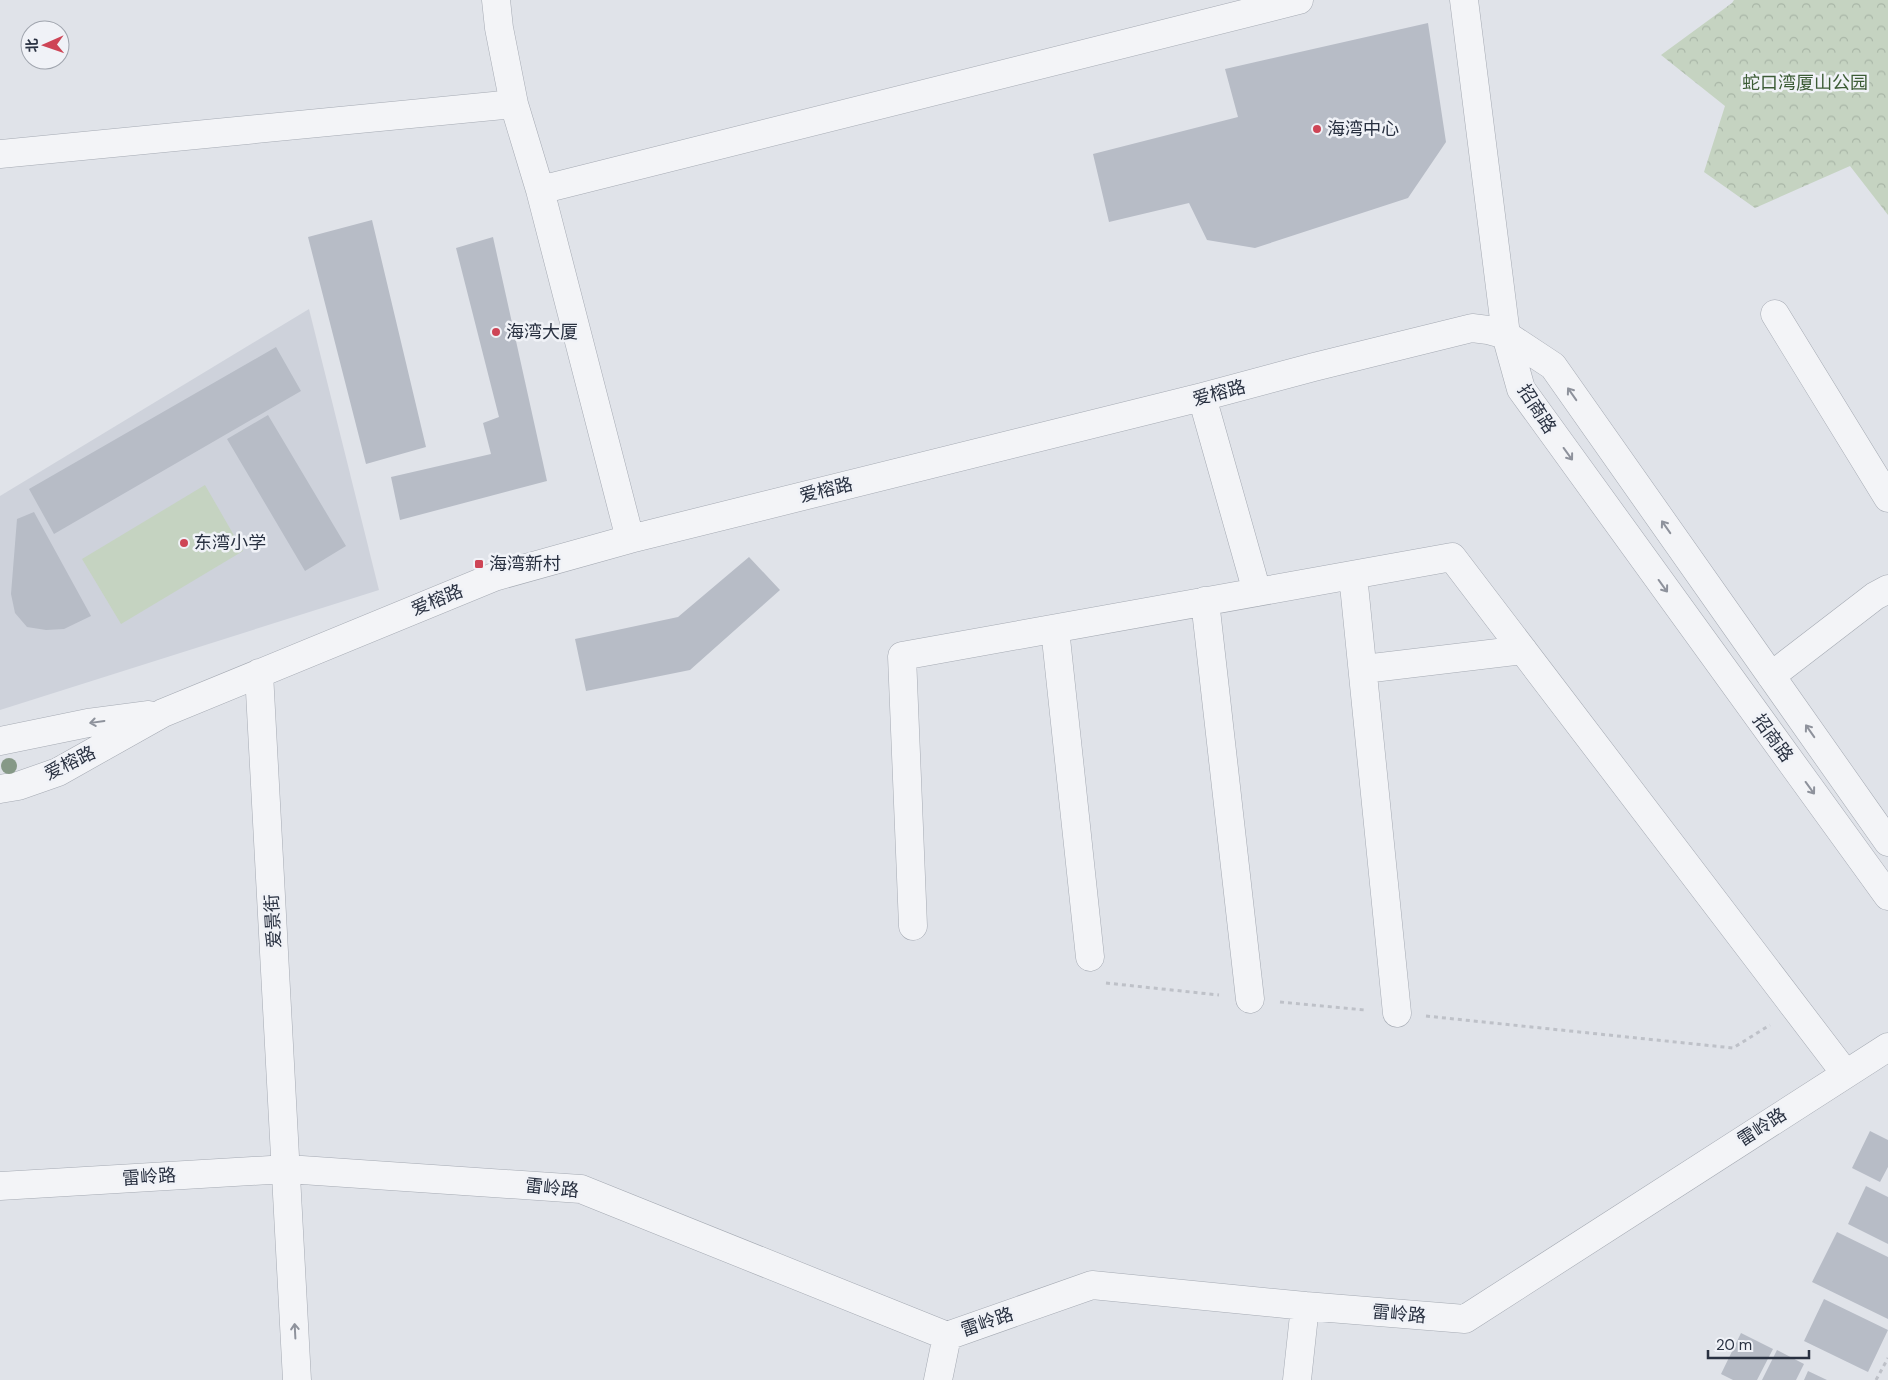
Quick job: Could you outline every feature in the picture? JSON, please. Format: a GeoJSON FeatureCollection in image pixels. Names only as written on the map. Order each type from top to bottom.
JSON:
{"type":"FeatureCollection","features":[{"type":"Feature","properties":{"kind":"street"},"geometry":{"type":"LineString","coordinates":[[496,0],[499,28],[514,104],[540,190],[630,539]]}},
{"type":"Feature","properties":{"kind":"street"},"geometry":{"type":"LineString","coordinates":[[540,190],[1299,0]]}},
{"type":"Feature","properties":{"kind":"street"},"geometry":{"type":"LineString","coordinates":[[1464,0],[1506,335]]}},
{"type":"Feature","properties":{"kind":"street"},"geometry":{"type":"LineString","coordinates":[[0,154],[514,104]]}},
{"type":"Feature","properties":{"kind":"street"},"geometry":{"type":"LineString","coordinates":[[1775,314],[1888,498]]}},
{"type":"Feature","properties":{"kind":"street","name":"爱榕路"},"geometry":{"type":"LineString","coordinates":[[0,789],[18,786],[58,772],[162,713],[494,576],[630,539],[1472,328],[1506,335]]}},
{"type":"Feature","properties":{"kind":"street","name":"招商路"},"geometry":{"type":"LineString","coordinates":[[1506,335],[1553,366],[1888,842]]}},
{"type":"Feature","properties":{"kind":"street","name":"招商路"},"geometry":{"type":"LineString","coordinates":[[1506,335],[1521,389],[1888,896]]}},
{"type":"Feature","properties":{"kind":"street"},"geometry":{"type":"LineString","coordinates":[[1202,397],[1257,592]]}},
{"type":"Feature","properties":{"kind":"street"},"geometry":{"type":"LineString","coordinates":[[913,926],[902,656],[1452,557],[1845,1073]]}},
{"type":"Feature","properties":{"kind":"street"},"geometry":{"type":"LineString","coordinates":[[1354,575],[1397,1013]]}},
{"type":"Feature","properties":{"kind":"street"},"geometry":{"type":"LineString","coordinates":[[1770,676],[1884,596]]}},
{"type":"Feature","properties":{"kind":"street"},"geometry":{"type":"LineString","coordinates":[[1206,601],[1250,999]]}},
{"type":"Feature","properties":{"kind":"street"},"geometry":{"type":"LineString","coordinates":[[1055,628],[1090,957]]}},
{"type":"Feature","properties":{"kind":"street"},"geometry":{"type":"LineString","coordinates":[[1364,669],[1523,650]]}},
{"type":"Feature","properties":{"kind":"street","name":"爱景街"},"geometry":{"type":"LineString","coordinates":[[260,673],[297,1380]]}},
{"type":"Feature","properties":{"kind":"street","name":"爱榕路"},"geometry":{"type":"LineString","coordinates":[[0,741],[88,723],[162,713]]}},
{"type":"Feature","properties":{"kind":"street","name":"雷岭路"},"geometry":{"type":"LineString","coordinates":[[0,1186],[287,1169],[582,1189],[947,1336],[1092,1285],[1305,1306],[1465,1319],[1888,1047]]}},
{"type":"Feature","properties":{"kind":"street"},"geometry":{"type":"LineString","coordinates":[[1297,1380],[1305,1306]]}},
{"type":"Feature","properties":{"kind":"street"},"geometry":{"type":"LineString","coordinates":[[938,1380],[947,1336]]}},
{"type":"Feature","properties":{"kind":"path"},"geometry":{"type":"LineString","coordinates":[[1090,957],[1107,984],[1733,1048],[1796,1009]]}},
{"type":"Feature","properties":{"kind":"path"},"geometry":{"type":"LineString","coordinates":[[1876,1380],[1888,1358]]}},
{"type":"Feature","properties":{"kind":"shaded area","name":"东湾小学"},"geometry":{"type":"Polygon","coordinates":[[[309,309],[379,590],[0,710],[0,496],[309,309]]]}},
{"type":"Feature","properties":{"kind":"green space","name":"蛇口湾厦山公园"},"geometry":{"type":"Polygon","coordinates":[[[1734,0],[1888,0],[1888,215],[1850,166],[1755,208],[1704,172],[1725,106],[1661,55],[1734,0]]]}},
{"type":"Feature","properties":{"kind":"green space"},"geometry":{"type":"Polygon","coordinates":[[[205,485],[243,551],[121,624],[82,559],[205,485]]]}},
{"type":"Feature","properties":{"kind":"building","name":"海湾中心"},"geometry":{"type":"Polygon","coordinates":[[[1428,23],[1446,142],[1408,198],[1255,248],[1207,240],[1189,203],[1109,222],[1093,154],[1238,117],[1225,69],[1428,23]]]}},
{"type":"Feature","properties":{"kind":"building"},"geometry":{"type":"Polygon","coordinates":[[[372,220],[426,447],[366,464],[308,237],[372,220]]]}},
{"type":"Feature","properties":{"kind":"building","name":"海湾大厦"},"geometry":{"type":"Polygon","coordinates":[[[493,237],[547,481],[400,520],[391,477],[491,454],[483,423],[499,417],[456,248],[493,237]]]}},
{"type":"Feature","properties":{"kind":"building"},"geometry":{"type":"Polygon","coordinates":[[[276,347],[301,391],[54,534],[29,489],[276,347]]]}},
{"type":"Feature","properties":{"kind":"building"},"geometry":{"type":"Polygon","coordinates":[[[268,415],[346,546],[305,571],[227,439],[268,415]]]}},
{"type":"Feature","properties":{"kind":"building"},"geometry":{"type":"Polygon","coordinates":[[[34,512],[91,616],[64,629],[46,630],[27,627],[15,613],[11,594],[17,519],[34,512]]]}},
{"type":"Feature","properties":{"kind":"building"},"geometry":{"type":"Polygon","coordinates":[[[749,557],[780,590],[690,670],[586,691],[575,639],[678,617],[749,557]]]}},
{"type":"Feature","properties":{"kind":"building"},"geometry":{"type":"Polygon","coordinates":[[[1870,1131],[1888,1140],[1888,1167],[1880,1182],[1852,1168],[1870,1131]]]}},
{"type":"Feature","properties":{"kind":"building"},"geometry":{"type":"Polygon","coordinates":[[[1866,1186],[1888,1197],[1888,1244],[1848,1224],[1866,1186]]]}},
{"type":"Feature","properties":{"kind":"building"},"geometry":{"type":"Polygon","coordinates":[[[1837,1232],[1888,1257],[1888,1319],[1812,1282],[1837,1232]]]}},
{"type":"Feature","properties":{"kind":"building"},"geometry":{"type":"Polygon","coordinates":[[[1824,1299],[1888,1330],[1868,1372],[1804,1341],[1824,1299]]]}},
{"type":"Feature","properties":{"kind":"building"},"geometry":{"type":"Polygon","coordinates":[[[1741,1333],[1773,1349],[1757,1380],[1733,1380],[1721,1374],[1741,1333]]]}},
{"type":"Feature","properties":{"kind":"building"},"geometry":{"type":"Polygon","coordinates":[[[1777,1350],[1804,1364],[1796,1380],[1762,1380],[1777,1350]]]}},
{"type":"Feature","properties":{"kind":"building"},"geometry":{"type":"Polygon","coordinates":[[[1808,1371],[1827,1380],[1804,1380],[1808,1371]]]}},
{"type":"Feature","properties":{"kind":"place","name":"海湾中心"},"geometry":{"type":"Point","coordinates":[1317,129]}},
{"type":"Feature","properties":{"kind":"place","name":"海湾大厦"},"geometry":{"type":"Point","coordinates":[496,332]}},
{"type":"Feature","properties":{"kind":"place","name":"东湾小学"},"geometry":{"type":"Point","coordinates":[184,543]}},
{"type":"Feature","properties":{"kind":"place","name":"海湾新村"},"geometry":{"type":"Point","coordinates":[479,564]}}]}
